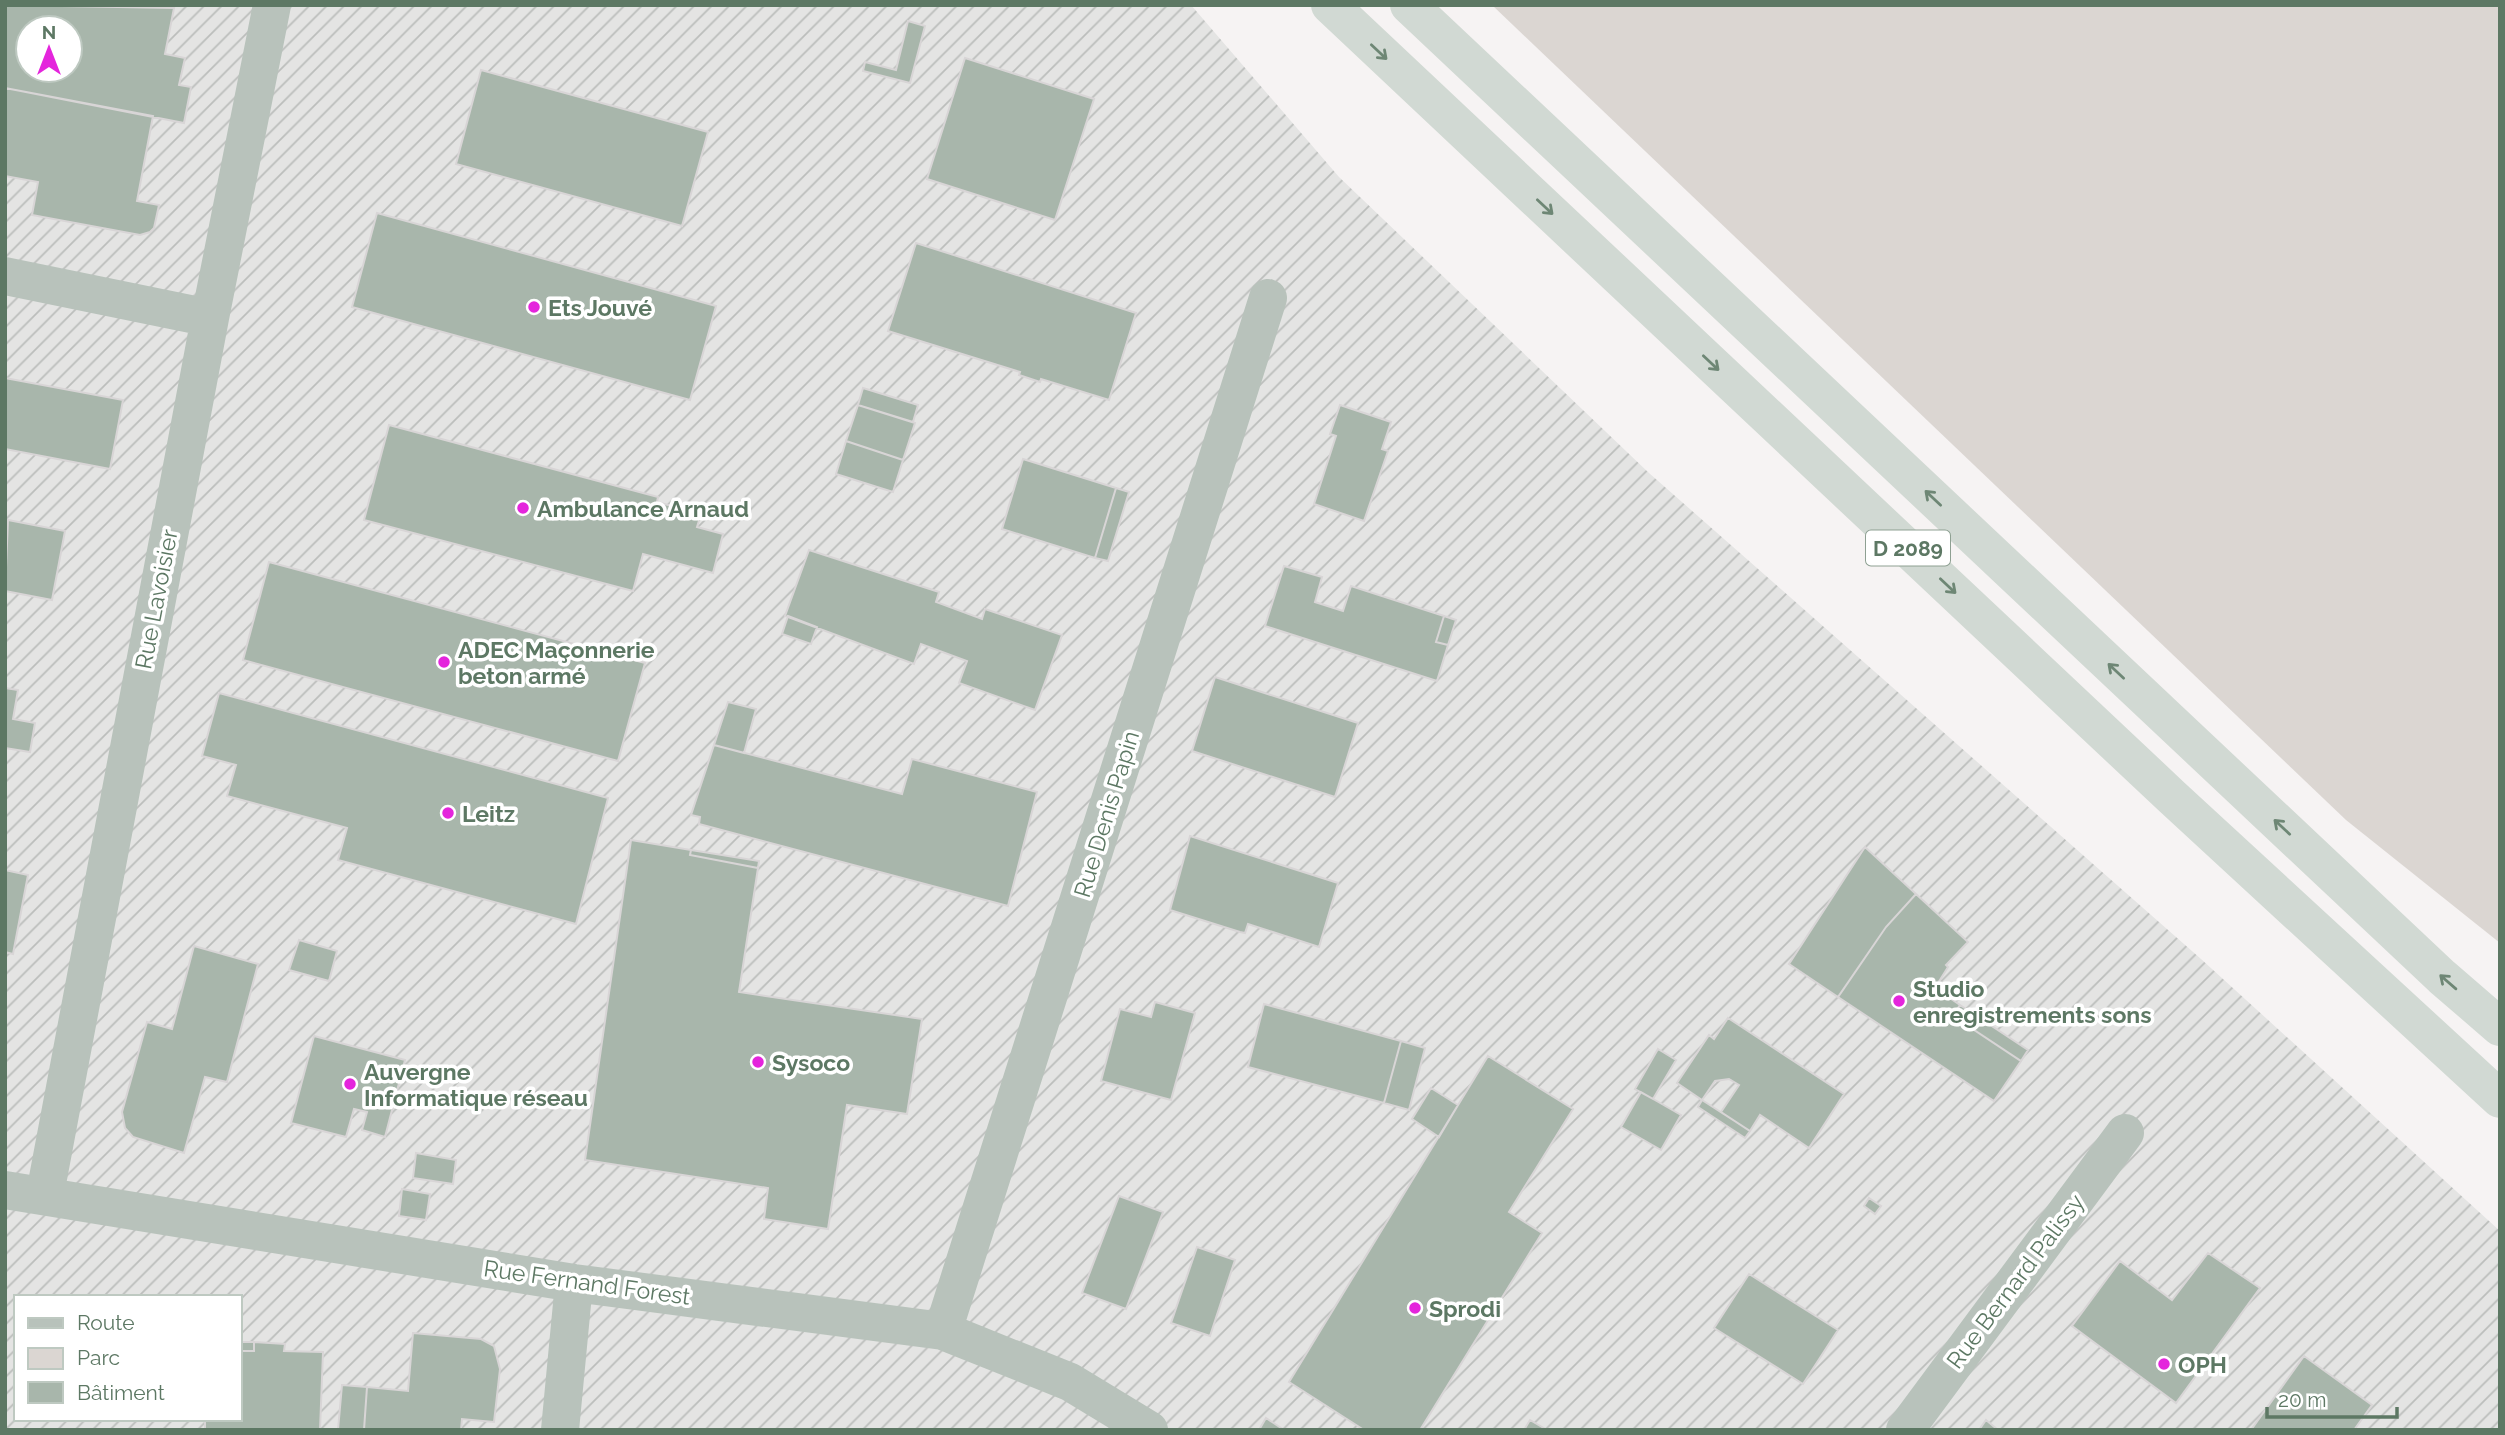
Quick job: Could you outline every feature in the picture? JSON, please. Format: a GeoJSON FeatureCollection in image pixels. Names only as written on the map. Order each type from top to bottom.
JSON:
{"type":"FeatureCollection","features":[{"type":"Feature","properties":{"kind":"highway","name":"D 2089"},"geometry":{"type":"LineString","coordinates":[[1329,5],[2172,797],[2500,1099]]}},
{"type":"Feature","properties":{"kind":"highway","name":"D 2089"},"geometry":{"type":"LineString","coordinates":[[1409,5],[2322,864],[2500,1027]]}},
{"type":"Feature","properties":{"kind":"street","name":"Rue Lavoisier"},"geometry":{"type":"LineString","coordinates":[[45,1194],[209,318],[272,5]]}},
{"type":"Feature","properties":{"kind":"street"},"geometry":{"type":"LineString","coordinates":[[5,276],[209,318]]}},
{"type":"Feature","properties":{"kind":"street","name":"Rue Denis Papin"},"geometry":{"type":"LineString","coordinates":[[943,1331],[1268,298]]}},
{"type":"Feature","properties":{"kind":"street","name":"Rue Bernard Palissy"},"geometry":{"type":"LineString","coordinates":[[1905,1430],[2125,1133]]}},
{"type":"Feature","properties":{"kind":"street","name":"Rue Fernand Forest"},"geometry":{"type":"LineString","coordinates":[[5,1190],[45,1194],[574,1283],[943,1331],[1070,1382],[1149,1430]]}},
{"type":"Feature","properties":{"kind":"street"},"geometry":{"type":"LineString","coordinates":[[560,1430],[574,1283]]}},
{"type":"Feature","properties":{"kind":"shaded area"},"geometry":{"type":"Polygon","coordinates":[[[5,5],[1191,5],[1339,177],[1649,473],[2201,959],[2500,1231],[2500,1430],[5,1430],[5,5]]]}},
{"type":"Feature","properties":{"kind":"green space"},"geometry":{"type":"Polygon","coordinates":[[[1492,5],[2500,5],[2500,943],[2346,820],[1492,5]]]}},
{"type":"Feature","properties":{"kind":"building"},"geometry":{"type":"Polygon","coordinates":[[[5,5],[174,8],[165,54],[185,58],[179,85],[191,87],[184,123],[5,88],[5,5]]]}},
{"type":"Feature","properties":{"kind":"building"},"geometry":{"type":"Polygon","coordinates":[[[908,21],[925,26],[910,83],[863,71],[865,62],[896,70],[908,21]]]}},
{"type":"Feature","properties":{"kind":"building"},"geometry":{"type":"Polygon","coordinates":[[[965,58],[1094,99],[1055,220],[927,179],[965,58]]]}},
{"type":"Feature","properties":{"kind":"building"},"geometry":{"type":"Polygon","coordinates":[[[481,70],[708,132],[682,226],[456,164],[481,70]]]}},
{"type":"Feature","properties":{"kind":"building"},"geometry":{"type":"Polygon","coordinates":[[[5,88],[153,116],[137,201],[159,205],[154,228],[140,235],[32,215],[38,182],[5,176],[5,88]]]}},
{"type":"Feature","properties":{"kind":"building","name":"Ets Jouvé"},"geometry":{"type":"Polygon","coordinates":[[[377,213],[716,306],[690,400],[352,307],[377,213]]]}},
{"type":"Feature","properties":{"kind":"building"},"geometry":{"type":"Polygon","coordinates":[[[916,243],[1136,313],[1109,400],[1041,379],[1040,382],[1019,375],[1020,372],[888,331],[916,243]]]}},
{"type":"Feature","properties":{"kind":"building"},"geometry":{"type":"Polygon","coordinates":[[[5,378],[123,400],[110,469],[5,449],[5,378]]]}},
{"type":"Feature","properties":{"kind":"building"},"geometry":{"type":"Polygon","coordinates":[[[863,388],[918,405],[913,422],[858,405],[863,388]]]}},
{"type":"Feature","properties":{"kind":"building"},"geometry":{"type":"Polygon","coordinates":[[[858,405],[915,423],[903,460],[846,441],[858,405]]]}},
{"type":"Feature","properties":{"kind":"building"},"geometry":{"type":"Polygon","coordinates":[[[1340,405],[1391,422],[1382,449],[1388,451],[1364,521],[1314,504],[1336,436],[1330,434],[1340,405]]]}},
{"type":"Feature","properties":{"kind":"building","name":"Ambulance Arnaud"},"geometry":{"type":"Polygon","coordinates":[[[389,425],[658,497],[657,502],[701,514],[697,527],[723,534],[713,573],[643,554],[633,591],[364,520],[389,425]]]}},
{"type":"Feature","properties":{"kind":"building"},"geometry":{"type":"Polygon","coordinates":[[[846,441],[903,460],[893,492],[836,474],[846,441]]]}},
{"type":"Feature","properties":{"kind":"building"},"geometry":{"type":"Polygon","coordinates":[[[1023,459],[1116,488],[1095,558],[1002,529],[1023,459]]]}},
{"type":"Feature","properties":{"kind":"building"},"geometry":{"type":"Polygon","coordinates":[[[1116,488],[1129,492],[1108,561],[1095,558],[1116,488]]]}},
{"type":"Feature","properties":{"kind":"building"},"geometry":{"type":"Polygon","coordinates":[[[8,520],[65,531],[52,600],[5,591],[8,520]]]}},
{"type":"Feature","properties":{"kind":"building"},"geometry":{"type":"Polygon","coordinates":[[[809,550],[939,592],[936,602],[982,619],[985,609],[1062,635],[1035,710],[959,683],[967,661],[921,644],[914,664],[785,616],[809,550]]]}},
{"type":"Feature","properties":{"kind":"building","name":"ADEC Maçonnerie beton armé"},"geometry":{"type":"Polygon","coordinates":[[[269,562],[645,663],[618,761],[243,660],[269,562]]]}},
{"type":"Feature","properties":{"kind":"building"},"geometry":{"type":"Polygon","coordinates":[[[1284,566],[1322,577],[1315,602],[1343,611],[1351,586],[1444,616],[1436,642],[1448,645],[1437,681],[1265,626],[1284,566]]]}},
{"type":"Feature","properties":{"kind":"building"},"geometry":{"type":"Polygon","coordinates":[[[788,616],[817,627],[811,644],[782,634],[788,616]]]}},
{"type":"Feature","properties":{"kind":"building"},"geometry":{"type":"Polygon","coordinates":[[[1444,616],[1456,620],[1448,645],[1436,642],[1444,616]]]}},
{"type":"Feature","properties":{"kind":"building"},"geometry":{"type":"Polygon","coordinates":[[[1215,677],[1358,723],[1335,797],[1192,751],[1215,677]]]}},
{"type":"Feature","properties":{"kind":"building"},"geometry":{"type":"Polygon","coordinates":[[[5,688],[18,690],[13,719],[35,723],[30,752],[5,748],[5,688]]]}},
{"type":"Feature","properties":{"kind":"building","name":"Leitz"},"geometry":{"type":"Polygon","coordinates":[[[219,693],[608,798],[576,924],[338,860],[347,828],[227,796],[236,765],[202,756],[219,693]]]}},
{"type":"Feature","properties":{"kind":"building"},"geometry":{"type":"Polygon","coordinates":[[[728,702],[756,709],[744,753],[714,745],[728,702]]]}},
{"type":"Feature","properties":{"kind":"building"},"geometry":{"type":"Polygon","coordinates":[[[714,745],[902,794],[912,759],[1037,792],[1008,906],[699,824],[700,817],[691,815],[714,745]]]}},
{"type":"Feature","properties":{"kind":"building"},"geometry":{"type":"Polygon","coordinates":[[[1190,836],[1338,883],[1319,947],[1248,924],[1245,933],[1170,910],[1190,836]]]}},
{"type":"Feature","properties":{"kind":"building","name":"Sysoco"},"geometry":{"type":"Polygon","coordinates":[[[631,840],[691,850],[690,855],[758,868],[739,992],[922,1019],[907,1114],[847,1105],[828,1229],[764,1219],[768,1188],[585,1160],[631,840]]]}},
{"type":"Feature","properties":{"kind":"building"},"geometry":{"type":"Polygon","coordinates":[[[1865,847],[1916,894],[1886,927],[1838,997],[1789,964],[1865,847]]]}},
{"type":"Feature","properties":{"kind":"building"},"geometry":{"type":"Polygon","coordinates":[[[691,850],[759,861],[758,868],[690,855],[691,850]]]}},
{"type":"Feature","properties":{"kind":"building"},"geometry":{"type":"Polygon","coordinates":[[[5,870],[28,875],[13,954],[5,952],[5,870]]]}},
{"type":"Feature","properties":{"kind":"building","name":"Studio enregistrements sons"},"geometry":{"type":"Polygon","coordinates":[[[1916,894],[1968,942],[1946,965],[1948,967],[1935,988],[1960,1005],[1953,1016],[2021,1061],[1994,1101],[1838,997],[1886,927],[1916,894]]]}},
{"type":"Feature","properties":{"kind":"building"},"geometry":{"type":"Polygon","coordinates":[[[299,940],[337,951],[329,981],[289,970],[299,940]]]}},
{"type":"Feature","properties":{"kind":"building"},"geometry":{"type":"Polygon","coordinates":[[[194,946],[258,964],[227,1082],[205,1077],[184,1153],[133,1137],[125,1128],[122,1112],[147,1022],[172,1029],[194,946]]]}},
{"type":"Feature","properties":{"kind":"building"},"geometry":{"type":"Polygon","coordinates":[[[1155,1002],[1195,1013],[1171,1100],[1101,1081],[1120,1009],[1151,1017],[1155,1002]]]}},
{"type":"Feature","properties":{"kind":"building"},"geometry":{"type":"Polygon","coordinates":[[[1264,1004],[1401,1041],[1384,1103],[1248,1067],[1264,1004]]]}},
{"type":"Feature","properties":{"kind":"building"},"geometry":{"type":"Polygon","coordinates":[[[1960,1005],[2028,1050],[2021,1061],[1953,1016],[1960,1005]]]}},
{"type":"Feature","properties":{"kind":"building"},"geometry":{"type":"Polygon","coordinates":[[[1728,1018],[1844,1094],[1809,1148],[1760,1115],[1750,1131],[1721,1112],[1739,1085],[1729,1079],[1715,1081],[1702,1100],[1677,1083],[1709,1035],[1714,1039],[1728,1018]]]}},
{"type":"Feature","properties":{"kind":"building","name":"Auvergne Informatique réseau"},"geometry":{"type":"Polygon","coordinates":[[[314,1036],[405,1060],[385,1137],[362,1130],[367,1112],[354,1109],[346,1137],[291,1123],[314,1036]]]}},
{"type":"Feature","properties":{"kind":"building"},"geometry":{"type":"Polygon","coordinates":[[[1401,1041],[1425,1048],[1409,1110],[1384,1103],[1401,1041]]]}},
{"type":"Feature","properties":{"kind":"building"},"geometry":{"type":"Polygon","coordinates":[[[1658,1049],[1676,1060],[1653,1099],[1635,1089],[1658,1049]]]}},
{"type":"Feature","properties":{"kind":"building","name":"Sprodi"},"geometry":{"type":"Polygon","coordinates":[[[1488,1056],[1573,1109],[1509,1212],[1542,1233],[1420,1430],[1364,1430],[1289,1382],[1488,1056]]]}},
{"type":"Feature","properties":{"kind":"building"},"geometry":{"type":"Polygon","coordinates":[[[1431,1088],[1458,1105],[1439,1137],[1412,1119],[1431,1088]]]}},
{"type":"Feature","properties":{"kind":"building"},"geometry":{"type":"Polygon","coordinates":[[[1641,1092],[1681,1115],[1661,1150],[1621,1127],[1641,1092]]]}},
{"type":"Feature","properties":{"kind":"building"},"geometry":{"type":"Polygon","coordinates":[[[1702,1100],[1750,1131],[1745,1138],[1698,1107],[1702,1100]]]}},
{"type":"Feature","properties":{"kind":"building"},"geometry":{"type":"Polygon","coordinates":[[[416,1153],[456,1160],[453,1184],[413,1178],[416,1153]]]}},
{"type":"Feature","properties":{"kind":"building"},"geometry":{"type":"Polygon","coordinates":[[[402,1189],[430,1194],[426,1220],[399,1216],[402,1189]]]}},
{"type":"Feature","properties":{"kind":"building"},"geometry":{"type":"Polygon","coordinates":[[[1119,1196],[1163,1212],[1126,1309],[1082,1293],[1119,1196]]]}},
{"type":"Feature","properties":{"kind":"building"},"geometry":{"type":"Polygon","coordinates":[[[1869,1198],[1881,1206],[1875,1214],[1864,1206],[1869,1198]]]}},
{"type":"Feature","properties":{"kind":"building"},"geometry":{"type":"Polygon","coordinates":[[[1197,1247],[1235,1260],[1210,1336],[1171,1323],[1197,1247]]]}},
{"type":"Feature","properties":{"kind":"building","name":"OPH"},"geometry":{"type":"Polygon","coordinates":[[[2208,1253],[2260,1288],[2176,1403],[2072,1326],[2120,1261],[2172,1300],[2208,1253]]]}},
{"type":"Feature","properties":{"kind":"building"},"geometry":{"type":"Polygon","coordinates":[[[1749,1274],[1838,1330],[1803,1384],[1714,1328],[1749,1274]]]}},
{"type":"Feature","properties":{"kind":"building"},"geometry":{"type":"Polygon","coordinates":[[[413,1333],[481,1339],[494,1346],[500,1369],[494,1422],[462,1419],[461,1430],[364,1430],[367,1387],[408,1391],[413,1333]]]}},
{"type":"Feature","properties":{"kind":"building"},"geometry":{"type":"Polygon","coordinates":[[[242,1342],[254,1342],[254,1351],[242,1351],[242,1342]]]}},
{"type":"Feature","properties":{"kind":"building"},"geometry":{"type":"Polygon","coordinates":[[[254,1342],[285,1344],[284,1351],[323,1352],[320,1430],[205,1430],[205,1421],[242,1421],[242,1351],[254,1351],[254,1342]]]}},
{"type":"Feature","properties":{"kind":"building"},"geometry":{"type":"Polygon","coordinates":[[[2304,1356],[2372,1405],[2354,1430],[2251,1430],[2304,1356]]]}},
{"type":"Feature","properties":{"kind":"building"},"geometry":{"type":"Polygon","coordinates":[[[342,1385],[367,1387],[364,1430],[338,1430],[342,1385]]]}},
{"type":"Feature","properties":{"kind":"building"},"geometry":{"type":"Polygon","coordinates":[[[1266,1418],[1284,1430],[1259,1430],[1266,1418]]]}},
{"type":"Feature","properties":{"kind":"building"},"geometry":{"type":"Polygon","coordinates":[[[1530,1420],[1547,1430],[1524,1430],[1530,1420]]]}},
{"type":"Feature","properties":{"kind":"building"},"geometry":{"type":"Polygon","coordinates":[[[1986,1420],[1998,1430],[1979,1430],[1986,1420]]]}},
{"type":"Feature","properties":{"kind":"place","name":"Ets Jouvé"},"geometry":{"type":"Point","coordinates":[534,307]}},
{"type":"Feature","properties":{"kind":"place","name":"Ambulance Arnaud"},"geometry":{"type":"Point","coordinates":[523,508]}},
{"type":"Feature","properties":{"kind":"place","name":"ADEC Maçonnerie beton armé"},"geometry":{"type":"Point","coordinates":[444,662]}},
{"type":"Feature","properties":{"kind":"place","name":"Leitz"},"geometry":{"type":"Point","coordinates":[448,813]}},
{"type":"Feature","properties":{"kind":"place","name":"Studio enregistrements sons"},"geometry":{"type":"Point","coordinates":[1899,1001]}},
{"type":"Feature","properties":{"kind":"place","name":"Sysoco"},"geometry":{"type":"Point","coordinates":[758,1062]}},
{"type":"Feature","properties":{"kind":"place","name":"Auvergne Informatique réseau"},"geometry":{"type":"Point","coordinates":[350,1084]}},
{"type":"Feature","properties":{"kind":"place","name":"Sprodi"},"geometry":{"type":"Point","coordinates":[1415,1308]}},
{"type":"Feature","properties":{"kind":"place","name":"OPH"},"geometry":{"type":"Point","coordinates":[2164,1364]}}]}
